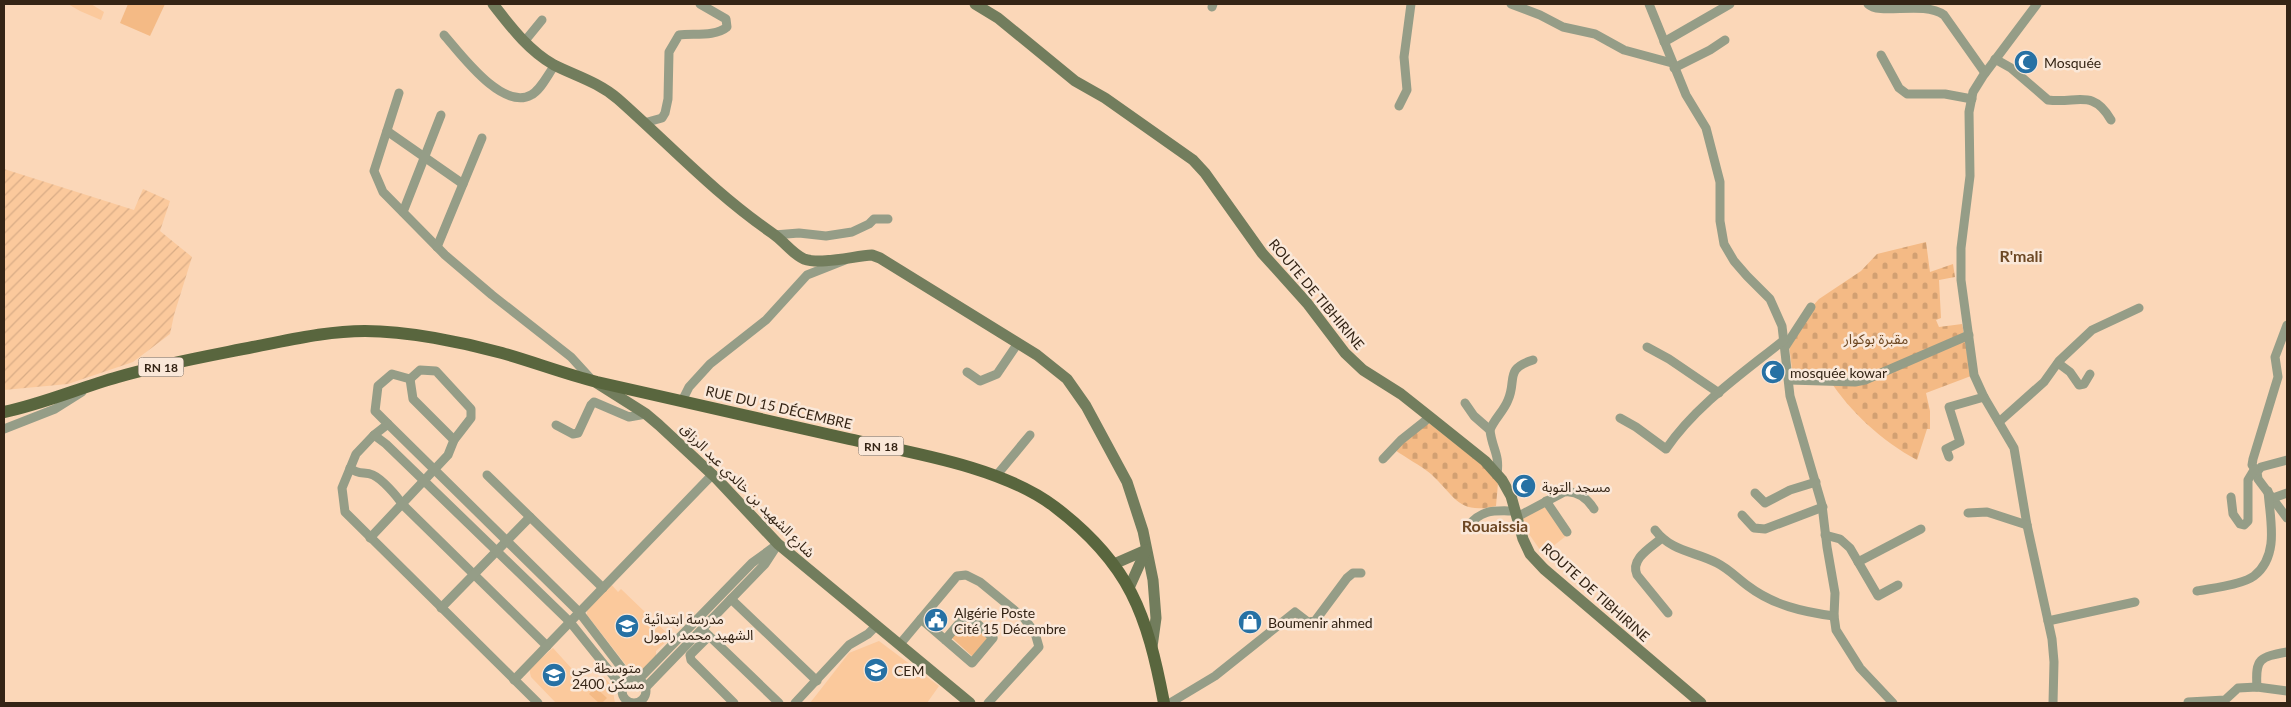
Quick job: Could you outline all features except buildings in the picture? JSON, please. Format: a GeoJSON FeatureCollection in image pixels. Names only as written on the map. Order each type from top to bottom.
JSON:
{"type":"FeatureCollection","features":[{"type":"Feature","properties":{"kind":"main road","name":"RUE DU 15 DÉCEMBRE"},"geometry":{"type":"LineString","coordinates":[[93,386],[118,377],[165,366],[321,334],[366,331],[434,339],[499,352],[592,380],[933,457],[996,476],[1030,489],[1077,524],[1114,564],[1130,588],[1147,627],[1164,703]]}},
{"type":"Feature","properties":{"kind":"main road","name":"RN 18"},"geometry":{"type":"LineString","coordinates":[[4,412],[35,406],[93,386]]}},
{"type":"Feature","properties":{"kind":"street"},"geometry":{"type":"LineString","coordinates":[[493,4],[524,42],[555,65],[601,86],[644,123],[688,166],[740,211],[774,234],[794,254],[807,260],[872,255],[880,258],[1037,355],[1067,379],[1086,406],[1126,482],[1135,504],[1151,571],[1156,618],[1152,647]]}},
{"type":"Feature","properties":{"kind":"street"},"geometry":{"type":"LineString","coordinates":[[644,123],[662,118],[665,113],[668,99],[669,52],[679,35],[716,32],[727,27],[726,19],[700,4]]}},
{"type":"Feature","properties":{"kind":"street","name":"ROUTE DE TIBHIRINE"},"geometry":{"type":"LineString","coordinates":[[975,4],[998,18],[1075,81],[1105,98],[1193,160],[1205,173],[1262,253],[1307,303],[1345,353],[1363,370],[1401,394],[1430,417],[1485,461],[1497,474],[1511,496],[1523,539],[1530,554],[1544,569],[1701,703]]}},
{"type":"Feature","properties":{"kind":"street"},"geometry":{"type":"LineString","coordinates":[[1399,106],[1407,90],[1404,57],[1411,4]]}},
{"type":"Feature","properties":{"kind":"street"},"geometry":{"type":"LineString","coordinates":[[1511,4],[1540,15],[1563,27],[1595,34],[1624,50],[1673,66],[1710,50],[1725,40]]}},
{"type":"Feature","properties":{"kind":"street"},"geometry":{"type":"LineString","coordinates":[[1649,4],[1686,95],[1706,128],[1720,182],[1720,221],[1724,244],[1747,276],[1770,299],[1782,326],[1789,380],[1797,420],[1823,507],[1835,593],[1834,616],[1836,630],[1860,668],[1893,703]]}},
{"type":"Feature","properties":{"kind":"street"},"geometry":{"type":"LineString","coordinates":[[1664,42],[1730,4]]}},
{"type":"Feature","properties":{"kind":"street"},"geometry":{"type":"LineString","coordinates":[[1868,4],[1877,8],[1902,4],[1935,7],[1944,15],[1985,73]]}},
{"type":"Feature","properties":{"kind":"street"},"geometry":{"type":"LineString","coordinates":[[2037,4],[1995,59],[1973,92],[1969,112],[1970,176],[1961,248],[1961,280],[1974,375],[1984,397],[2014,448],[2027,525],[2048,621],[2054,662],[2054,703]]}},
{"type":"Feature","properties":{"kind":"street"},"geometry":{"type":"LineString","coordinates":[[524,42],[542,20]]}},
{"type":"Feature","properties":{"kind":"street"},"geometry":{"type":"LineString","coordinates":[[444,35],[493,87],[509,96],[520,98],[530,96],[555,65]]}},
{"type":"Feature","properties":{"kind":"street"},"geometry":{"type":"LineString","coordinates":[[1881,56],[1899,88],[1907,94],[1945,94],[1972,99]]}},
{"type":"Feature","properties":{"kind":"street"},"geometry":{"type":"LineString","coordinates":[[1995,59],[2011,68],[2048,100],[2089,99],[2104,108],[2111,120]]}},
{"type":"Feature","properties":{"kind":"street"},"geometry":{"type":"LineString","coordinates":[[400,93],[374,171],[383,192],[437,247],[492,295],[571,357],[592,380]]}},
{"type":"Feature","properties":{"kind":"street"},"geometry":{"type":"LineString","coordinates":[[403,212],[442,115]]}},
{"type":"Feature","properties":{"kind":"street"},"geometry":{"type":"LineString","coordinates":[[387,131],[463,184]]}},
{"type":"Feature","properties":{"kind":"street"},"geometry":{"type":"LineString","coordinates":[[437,247],[482,138]]}},
{"type":"Feature","properties":{"kind":"street"},"geometry":{"type":"LineString","coordinates":[[774,234],[799,233],[826,236],[852,232],[869,224],[874,219],[888,219]]}},
{"type":"Feature","properties":{"kind":"street"},"geometry":{"type":"LineString","coordinates":[[682,401],[689,387],[710,364],[766,320],[807,275],[852,257]]}},
{"type":"Feature","properties":{"kind":"street"},"geometry":{"type":"LineString","coordinates":[[1620,418],[1666,449],[1675,436],[1703,406],[1785,344],[1811,307]]}},
{"type":"Feature","properties":{"kind":"street"},"geometry":{"type":"LineString","coordinates":[[1999,422],[2044,382],[2058,363],[2092,330],[2139,308]]}},
{"type":"Feature","properties":{"kind":"street"},"geometry":{"type":"LineString","coordinates":[[2287,325],[2275,357],[2282,378],[2253,460],[2258,479],[2287,518]]}},
{"type":"Feature","properties":{"kind":"street"},"geometry":{"type":"LineString","coordinates":[[1789,380],[1865,380],[1969,335]]}},
{"type":"Feature","properties":{"kind":"street"},"geometry":{"type":"LineString","coordinates":[[967,372],[980,381],[997,374],[1018,343]]}},
{"type":"Feature","properties":{"kind":"street"},"geometry":{"type":"LineString","coordinates":[[1647,347],[1669,359],[1719,394]]}},
{"type":"Feature","properties":{"kind":"street"},"geometry":{"type":"LineString","coordinates":[[1490,430],[1508,400],[1514,372],[1518,366],[1533,360]]}},
{"type":"Feature","properties":{"kind":"street"},"geometry":{"type":"LineString","coordinates":[[2058,363],[2070,372],[2079,385],[2084,384],[2090,374]]}},
{"type":"Feature","properties":{"kind":"street"},"geometry":{"type":"LineString","coordinates":[[370,538],[448,456],[454,440],[471,418],[471,409],[436,371],[420,370],[410,379]]}},
{"type":"Feature","properties":{"kind":"street"},"geometry":{"type":"LineString","coordinates":[[410,379],[392,374],[378,386],[375,411],[580,612],[634,680],[645,688]]}},
{"type":"Feature","properties":{"kind":"street"},"geometry":{"type":"LineString","coordinates":[[410,379],[413,398],[454,440]]}},
{"type":"Feature","properties":{"kind":"street","name":"شارع الشهيد بن خالدي عبد الرزاق"},"geometry":{"type":"LineString","coordinates":[[592,380],[646,414],[713,474],[778,544],[970,703]]}},
{"type":"Feature","properties":{"kind":"street"},"geometry":{"type":"LineString","coordinates":[[4,429],[55,409],[93,386]]}},
{"type":"Feature","properties":{"kind":"street"},"geometry":{"type":"LineString","coordinates":[[1949,457],[1946,449],[1960,442],[1949,408],[1984,397]]}},
{"type":"Feature","properties":{"kind":"street"},"geometry":{"type":"LineString","coordinates":[[556,425],[573,434],[578,432],[594,402],[629,417],[646,414]]}},
{"type":"Feature","properties":{"kind":"street"},"geometry":{"type":"LineString","coordinates":[[1465,404],[1474,416],[1490,430],[1492,442],[1498,455],[1497,474]]}},
{"type":"Feature","properties":{"kind":"street"},"geometry":{"type":"LineString","coordinates":[[1383,459],[1401,440],[1430,417]]}},
{"type":"Feature","properties":{"kind":"street"},"geometry":{"type":"LineString","coordinates":[[388,424],[374,435],[356,454],[342,488],[345,512],[538,703]]}},
{"type":"Feature","properties":{"kind":"street"},"geometry":{"type":"LineString","coordinates":[[374,435],[386,444],[570,622],[623,688],[623,696],[637,703],[645,696],[645,688],[705,633]]}},
{"type":"Feature","properties":{"kind":"street"},"geometry":{"type":"LineString","coordinates":[[996,476],[1030,435]]}},
{"type":"Feature","properties":{"kind":"street"},"geometry":{"type":"LineString","coordinates":[[2231,497],[2233,514],[2240,524],[2244,525],[2248,521],[2248,480],[2261,467],[2287,460]]}},
{"type":"Feature","properties":{"kind":"street"},"geometry":{"type":"LineString","coordinates":[[350,468],[356,473],[372,474],[547,646]]}},
{"type":"Feature","properties":{"kind":"street"},"geometry":{"type":"LineString","coordinates":[[514,680],[713,474]]}},
{"type":"Feature","properties":{"kind":"street"},"geometry":{"type":"LineString","coordinates":[[487,476],[603,588]]}},
{"type":"Feature","properties":{"kind":"street"},"geometry":{"type":"LineString","coordinates":[[1756,493],[1765,502],[1772,501],[1790,490],[1816,482]]}},
{"type":"Feature","properties":{"kind":"street"},"geometry":{"type":"LineString","coordinates":[[1468,526],[1476,516],[1484,513],[1516,514],[1564,492],[1571,491],[1590,501],[1594,510]]}},
{"type":"Feature","properties":{"kind":"street"},"geometry":{"type":"LineString","coordinates":[[2270,494],[2287,493]]}},
{"type":"Feature","properties":{"kind":"street"},"geometry":{"type":"LineString","coordinates":[[2197,591],[2254,577],[2264,564],[2271,551],[2270,494]]}},
{"type":"Feature","properties":{"kind":"street"},"geometry":{"type":"LineString","coordinates":[[1546,501],[1567,532]]}},
{"type":"Feature","properties":{"kind":"street"},"geometry":{"type":"LineString","coordinates":[[1742,515],[1754,528],[1765,529],[1823,507]]}},
{"type":"Feature","properties":{"kind":"street"},"geometry":{"type":"LineString","coordinates":[[1968,513],[1987,512],[2027,525]]}},
{"type":"Feature","properties":{"kind":"street"},"geometry":{"type":"LineString","coordinates":[[441,608],[530,517]]}},
{"type":"Feature","properties":{"kind":"street"},"geometry":{"type":"LineString","coordinates":[[1858,562],[1921,529]]}},
{"type":"Feature","properties":{"kind":"street"},"geometry":{"type":"LineString","coordinates":[[1655,530],[1668,544],[1707,558],[1727,568],[1749,587],[1784,605],[1800,611],[1834,616]]}},
{"type":"Feature","properties":{"kind":"street"},"geometry":{"type":"LineString","coordinates":[[1826,535],[1845,542],[1878,596],[1898,585]]}},
{"type":"Feature","properties":{"kind":"street"},"geometry":{"type":"LineString","coordinates":[[1662,538],[1635,563],[1634,569],[1668,614]]}},
{"type":"Feature","properties":{"kind":"street"},"geometry":{"type":"LineString","coordinates":[[734,703],[691,660],[690,654],[731,599],[765,564],[778,544]]}},
{"type":"Feature","properties":{"kind":"street"},"geometry":{"type":"LineString","coordinates":[[623,688],[634,680],[752,563],[778,544]]}},
{"type":"Feature","properties":{"kind":"street"},"geometry":{"type":"LineString","coordinates":[[1114,564],[1146,550]]}},
{"type":"Feature","properties":{"kind":"street"},"geometry":{"type":"LineString","coordinates":[[1130,588],[1146,550]]}},
{"type":"Feature","properties":{"kind":"street"},"geometry":{"type":"LineString","coordinates":[[1130,588],[1144,579],[1151,571]]}},
{"type":"Feature","properties":{"kind":"street"},"geometry":{"type":"LineString","coordinates":[[1170,703],[1215,676],[1295,612],[1308,622],[1315,621],[1347,578],[1353,573],[1361,573]]}},
{"type":"Feature","properties":{"kind":"street"},"geometry":{"type":"LineString","coordinates":[[900,644],[957,576],[966,575],[980,582],[1024,618],[1035,633],[1039,647],[988,703]]}},
{"type":"Feature","properties":{"kind":"street"},"geometry":{"type":"LineString","coordinates":[[731,599],[817,681]]}},
{"type":"Feature","properties":{"kind":"street"},"geometry":{"type":"LineString","coordinates":[[2048,621],[2135,602]]}},
{"type":"Feature","properties":{"kind":"street"},"geometry":{"type":"LineString","coordinates":[[921,619],[945,640],[972,663],[994,638],[967,614],[945,640]]}},
{"type":"Feature","properties":{"kind":"street"},"geometry":{"type":"LineString","coordinates":[[795,703],[849,645],[868,634],[877,625]]}},
{"type":"Feature","properties":{"kind":"street"},"geometry":{"type":"LineString","coordinates":[[705,633],[775,702]]}},
{"type":"Feature","properties":{"kind":"street"},"geometry":{"type":"LineString","coordinates":[[2257,687],[2256,674],[2259,660],[2264,656],[2287,652]]}},
{"type":"Feature","properties":{"kind":"street"},"geometry":{"type":"LineString","coordinates":[[2188,702],[2225,700],[2238,688],[2257,687],[2287,691]]}},
{"type":"Feature","properties":{"kind":"shaded area"},"geometry":{"type":"Polygon","coordinates":[[[68,4],[91,4],[104,12],[101,20],[68,4]]]}},
{"type":"Feature","properties":{"kind":"shaded area"},"geometry":{"type":"Polygon","coordinates":[[[4,169],[134,210],[143,189],[170,201],[160,231],[192,257],[170,334],[133,362],[68,384],[4,390],[4,169]]]}},
{"type":"Feature","properties":{"kind":"shaded area"},"geometry":{"type":"Polygon","coordinates":[[[1546,506],[1566,536],[1543,554],[1524,527],[1521,518],[1546,506]]]}},
{"type":"Feature","properties":{"kind":"shaded area","name":"مدرسة ابتدائية الشهيد محمد رامول"},"geometry":{"type":"Polygon","coordinates":[[[610,583],[618,592],[621,589],[671,637],[656,651],[656,657],[642,671],[630,670],[587,615],[587,607],[610,583]]]}},
{"type":"Feature","properties":{"kind":"shaded area","name":"CEM"},"geometry":{"type":"Polygon","coordinates":[[[879,641],[939,686],[927,703],[810,703],[849,653],[879,641]]]}},
{"type":"Feature","properties":{"kind":"shaded area","name":"متوسطة حي 2400 مسكن"},"geometry":{"type":"Polygon","coordinates":[[[553,648],[591,690],[604,677],[612,686],[615,703],[556,703],[531,677],[530,673],[530,668],[553,648]]]}},
{"type":"Feature","properties":{"kind":"green space"},"geometry":{"type":"Polygon","coordinates":[[[128,4],[165,4],[150,36],[120,23],[128,4]]]}},
{"type":"Feature","properties":{"kind":"green space","name":"مقبرة بوكوار"},"geometry":{"type":"Polygon","coordinates":[[[1926,242],[1930,272],[1953,264],[1955,277],[1939,280],[1941,318],[1936,320],[1939,327],[1962,324],[1971,376],[1926,393],[1930,411],[1930,429],[1927,429],[1917,460],[1891,444],[1868,425],[1847,403],[1829,379],[1793,378],[1789,344],[1809,310],[1819,299],[1861,271],[1877,254],[1926,242]]]}},
{"type":"Feature","properties":{"kind":"green space"},"geometry":{"type":"Polygon","coordinates":[[[1425,424],[1430,424],[1487,469],[1498,483],[1496,506],[1473,508],[1465,506],[1458,502],[1431,474],[1395,450],[1425,424]]]}},
{"type":"Feature","properties":{"kind":"green space"},"geometry":{"type":"Polygon","coordinates":[[[967,620],[989,640],[973,657],[951,637],[967,620]]]}},
{"type":"Feature","properties":{"kind":"green space"},"geometry":{"type":"Polygon","coordinates":[[[595,687],[607,698],[602,703],[599,703],[589,694],[595,687]]]}},
{"type":"Feature","properties":{"kind":"place","name":"Mosquée"},"geometry":{"type":"Point","coordinates":[2026,62]}},
{"type":"Feature","properties":{"kind":"place","name":"mosquée kowar"},"geometry":{"type":"Point","coordinates":[1773,372]}},
{"type":"Feature","properties":{"kind":"place","name":"مسجد التوبة"},"geometry":{"type":"Point","coordinates":[1524,486]}},
{"type":"Feature","properties":{"kind":"place","name":"Algérie Poste Cité 15 Décembre"},"geometry":{"type":"Point","coordinates":[936,620]}},
{"type":"Feature","properties":{"kind":"place","name":"Boumenir ahmed"},"geometry":{"type":"Point","coordinates":[1250,622]}},
{"type":"Feature","properties":{"kind":"place","name":"مدرسة ابتدائية الشهيد محمد رامول"},"geometry":{"type":"Point","coordinates":[627,626]}},
{"type":"Feature","properties":{"kind":"place","name":"CEM"},"geometry":{"type":"Point","coordinates":[876,670]}},
{"type":"Feature","properties":{"kind":"place","name":"متوسطة حي 2400 مسكن"},"geometry":{"type":"Point","coordinates":[554,675]}},
{"type":"Feature","properties":{"kind":"district","name":"R'mali"},"geometry":{"type":"Point","coordinates":[2021,255]}},
{"type":"Feature","properties":{"kind":"district","name":"Rouaissia"},"geometry":{"type":"Point","coordinates":[1495,525]}}]}
